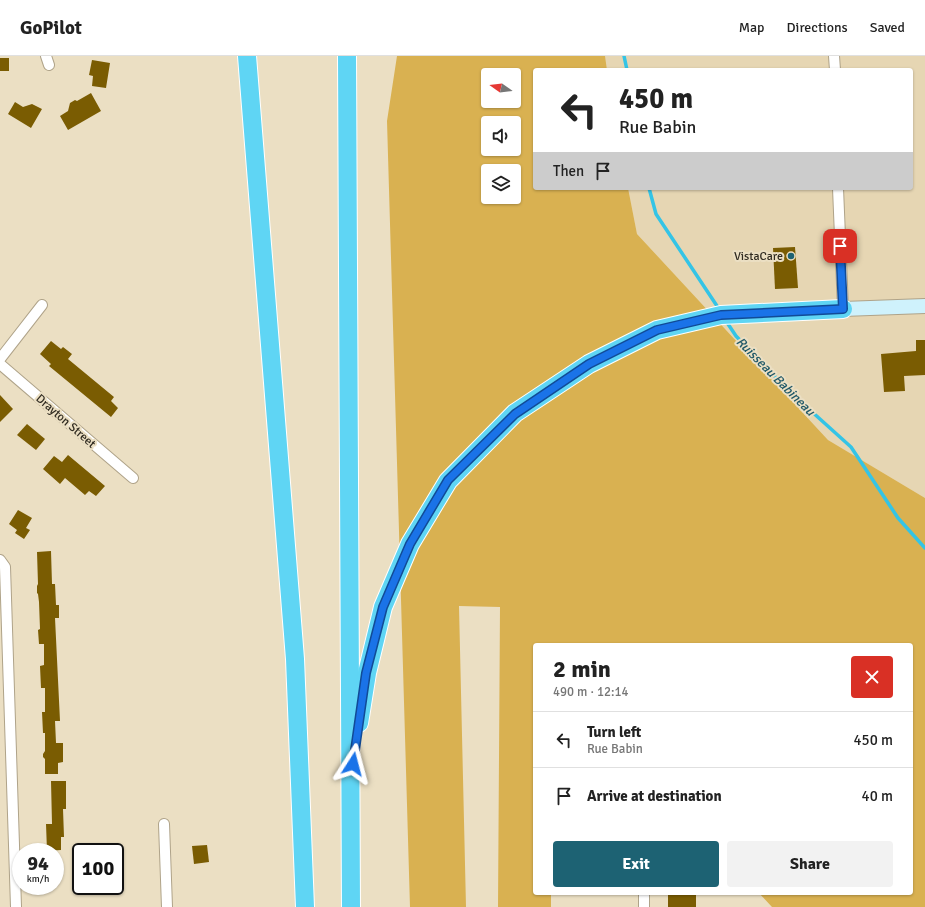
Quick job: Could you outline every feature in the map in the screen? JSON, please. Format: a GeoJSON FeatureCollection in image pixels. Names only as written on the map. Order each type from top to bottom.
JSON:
{"type":"FeatureCollection","features":[{"type":"Feature","properties":{"kind":"highway"},"geometry":{"type":"LineString","coordinates":[[247,56],[294,659],[305,907]]}},
{"type":"Feature","properties":{"kind":"highway"},"geometry":{"type":"LineString","coordinates":[[347,56],[351,907]]}},
{"type":"Feature","properties":{"kind":"highway"},"geometry":{"type":"LineString","coordinates":[[351,779],[366,673],[383,607],[410,544],[448,480],[515,414],[589,364],[657,330],[721,315],[843,309]]}},
{"type":"Feature","properties":{"kind":"main road"},"geometry":{"type":"LineString","coordinates":[[843,309],[925,306]]}},
{"type":"Feature","properties":{"kind":"street"},"geometry":{"type":"LineString","coordinates":[[834,56],[835,68]]}},
{"type":"Feature","properties":{"kind":"street"},"geometry":{"type":"LineString","coordinates":[[838,190],[843,309]]}},
{"type":"Feature","properties":{"kind":"street"},"geometry":{"type":"LineString","coordinates":[[0,359],[42,305]]}},
{"type":"Feature","properties":{"kind":"street","name":"Drayton Street"},"geometry":{"type":"LineString","coordinates":[[0,364],[133,478]]}},
{"type":"Feature","properties":{"kind":"street"},"geometry":{"type":"LineString","coordinates":[[0,560],[5,567],[16,907]]}},
{"type":"Feature","properties":{"kind":"street"},"geometry":{"type":"LineString","coordinates":[[164,824],[166,907]]}},
{"type":"Feature","properties":{"kind":"street"},"geometry":{"type":"LineString","coordinates":[[644,895],[644,907]]}},
{"type":"Feature","properties":{"kind":"shaded area"},"geometry":{"type":"Polygon","coordinates":[[[397,56],[605,56],[607,68],[533,68],[533,190],[628,190],[637,234],[828,440],[925,498],[925,907],[772,907],[761,895],[913,895],[913,643],[533,643],[533,895],[551,895],[551,907],[498,907],[500,607],[459,606],[466,907],[410,907],[387,121],[397,56]]]}},
{"type":"Feature","properties":{"kind":"shaded area"},"geometry":{"type":"Polygon","coordinates":[[[605,56],[925,56],[925,498],[828,440],[637,234],[628,190],[913,190],[913,68],[607,68],[605,56]]]}},
{"type":"Feature","properties":{"kind":"building"},"geometry":{"type":"Polygon","coordinates":[[[0,58],[9,58],[9,71],[0,71],[0,58]]]}},
{"type":"Feature","properties":{"kind":"building"},"geometry":{"type":"Polygon","coordinates":[[[92,60],[110,63],[106,88],[92,86],[93,76],[89,75],[92,60]]]}},
{"type":"Feature","properties":{"kind":"building"},"geometry":{"type":"Polygon","coordinates":[[[91,93],[101,111],[68,130],[60,116],[68,111],[70,103],[75,100],[77,101],[91,93]]]}},
{"type":"Feature","properties":{"kind":"building"},"geometry":{"type":"Polygon","coordinates":[[[15,102],[23,107],[32,104],[42,109],[31,128],[8,114],[15,102]]]}},
{"type":"Feature","properties":{"kind":"building"},"geometry":{"type":"Polygon","coordinates":[[[795,247],[798,288],[775,289],[773,248],[795,247]]]}},
{"type":"Feature","properties":{"kind":"building"},"geometry":{"type":"Polygon","coordinates":[[[916,340],[925,340],[925,375],[904,376],[905,391],[884,392],[881,354],[916,351],[916,340]]]}},
{"type":"Feature","properties":{"kind":"building"},"geometry":{"type":"Polygon","coordinates":[[[51,341],[61,349],[63,347],[72,354],[68,359],[114,397],[111,401],[118,408],[111,417],[49,366],[51,364],[40,354],[51,341]]]}},
{"type":"Feature","properties":{"kind":"building"},"geometry":{"type":"Polygon","coordinates":[[[0,395],[13,409],[0,422],[0,395]]]}},
{"type":"Feature","properties":{"kind":"building"},"geometry":{"type":"Polygon","coordinates":[[[27,424],[45,439],[36,450],[17,435],[27,424]]]}},
{"type":"Feature","properties":{"kind":"building"},"geometry":{"type":"Polygon","coordinates":[[[68,455],[105,486],[96,496],[89,491],[85,495],[65,478],[60,484],[43,469],[54,456],[62,462],[68,455]]]}},
{"type":"Feature","properties":{"kind":"building"},"geometry":{"type":"Polygon","coordinates":[[[18,510],[32,518],[26,528],[30,530],[24,539],[15,533],[17,530],[9,524],[18,510]]]}},
{"type":"Feature","properties":{"kind":"building"},"geometry":{"type":"Polygon","coordinates":[[[51,551],[52,584],[55,584],[56,605],[59,605],[59,618],[55,618],[60,721],[55,721],[56,743],[63,743],[63,762],[58,763],[58,774],[45,774],[45,759],[43,754],[45,751],[45,733],[43,733],[42,712],[45,712],[45,688],[41,688],[40,666],[44,665],[44,644],[39,644],[38,630],[40,629],[39,602],[37,593],[37,552],[51,551]]]}},
{"type":"Feature","properties":{"kind":"building"},"geometry":{"type":"Polygon","coordinates":[[[51,781],[66,781],[66,809],[63,809],[64,837],[61,837],[61,843],[47,843],[46,824],[52,824],[51,781]]]}},
{"type":"Feature","properties":{"kind":"building"},"geometry":{"type":"Polygon","coordinates":[[[207,845],[209,862],[194,864],[192,846],[207,845]]]}},
{"type":"Feature","properties":{"kind":"building"},"geometry":{"type":"Polygon","coordinates":[[[668,895],[696,895],[696,907],[668,907],[668,895]]]}},
{"type":"Feature","properties":{"kind":"waterway","name":"Ruisseau Babineau"},"geometry":{"type":"LineString","coordinates":[[624,56],[627,68]]}},
{"type":"Feature","properties":{"kind":"waterway","name":"Ruisseau Babineau"},"geometry":{"type":"LineString","coordinates":[[650,190],[656,214],[719,309]]}},
{"type":"Feature","properties":{"kind":"waterway","name":"Ruisseau Babineau"},"geometry":{"type":"LineString","coordinates":[[726,321],[736,336],[790,392],[851,447],[898,518],[925,548]]}},
{"type":"Feature","properties":{"kind":"place","name":"VistaCare"},"geometry":{"type":"Point","coordinates":[791,256]}},
{"type":"Feature","properties":{"kind":"route"},"geometry":{"type":"LineString","coordinates":[[353,764],[366,673],[383,607],[410,544],[448,480],[515,414],[589,364],[657,330],[721,315],[843,309],[840,246]]}}]}
